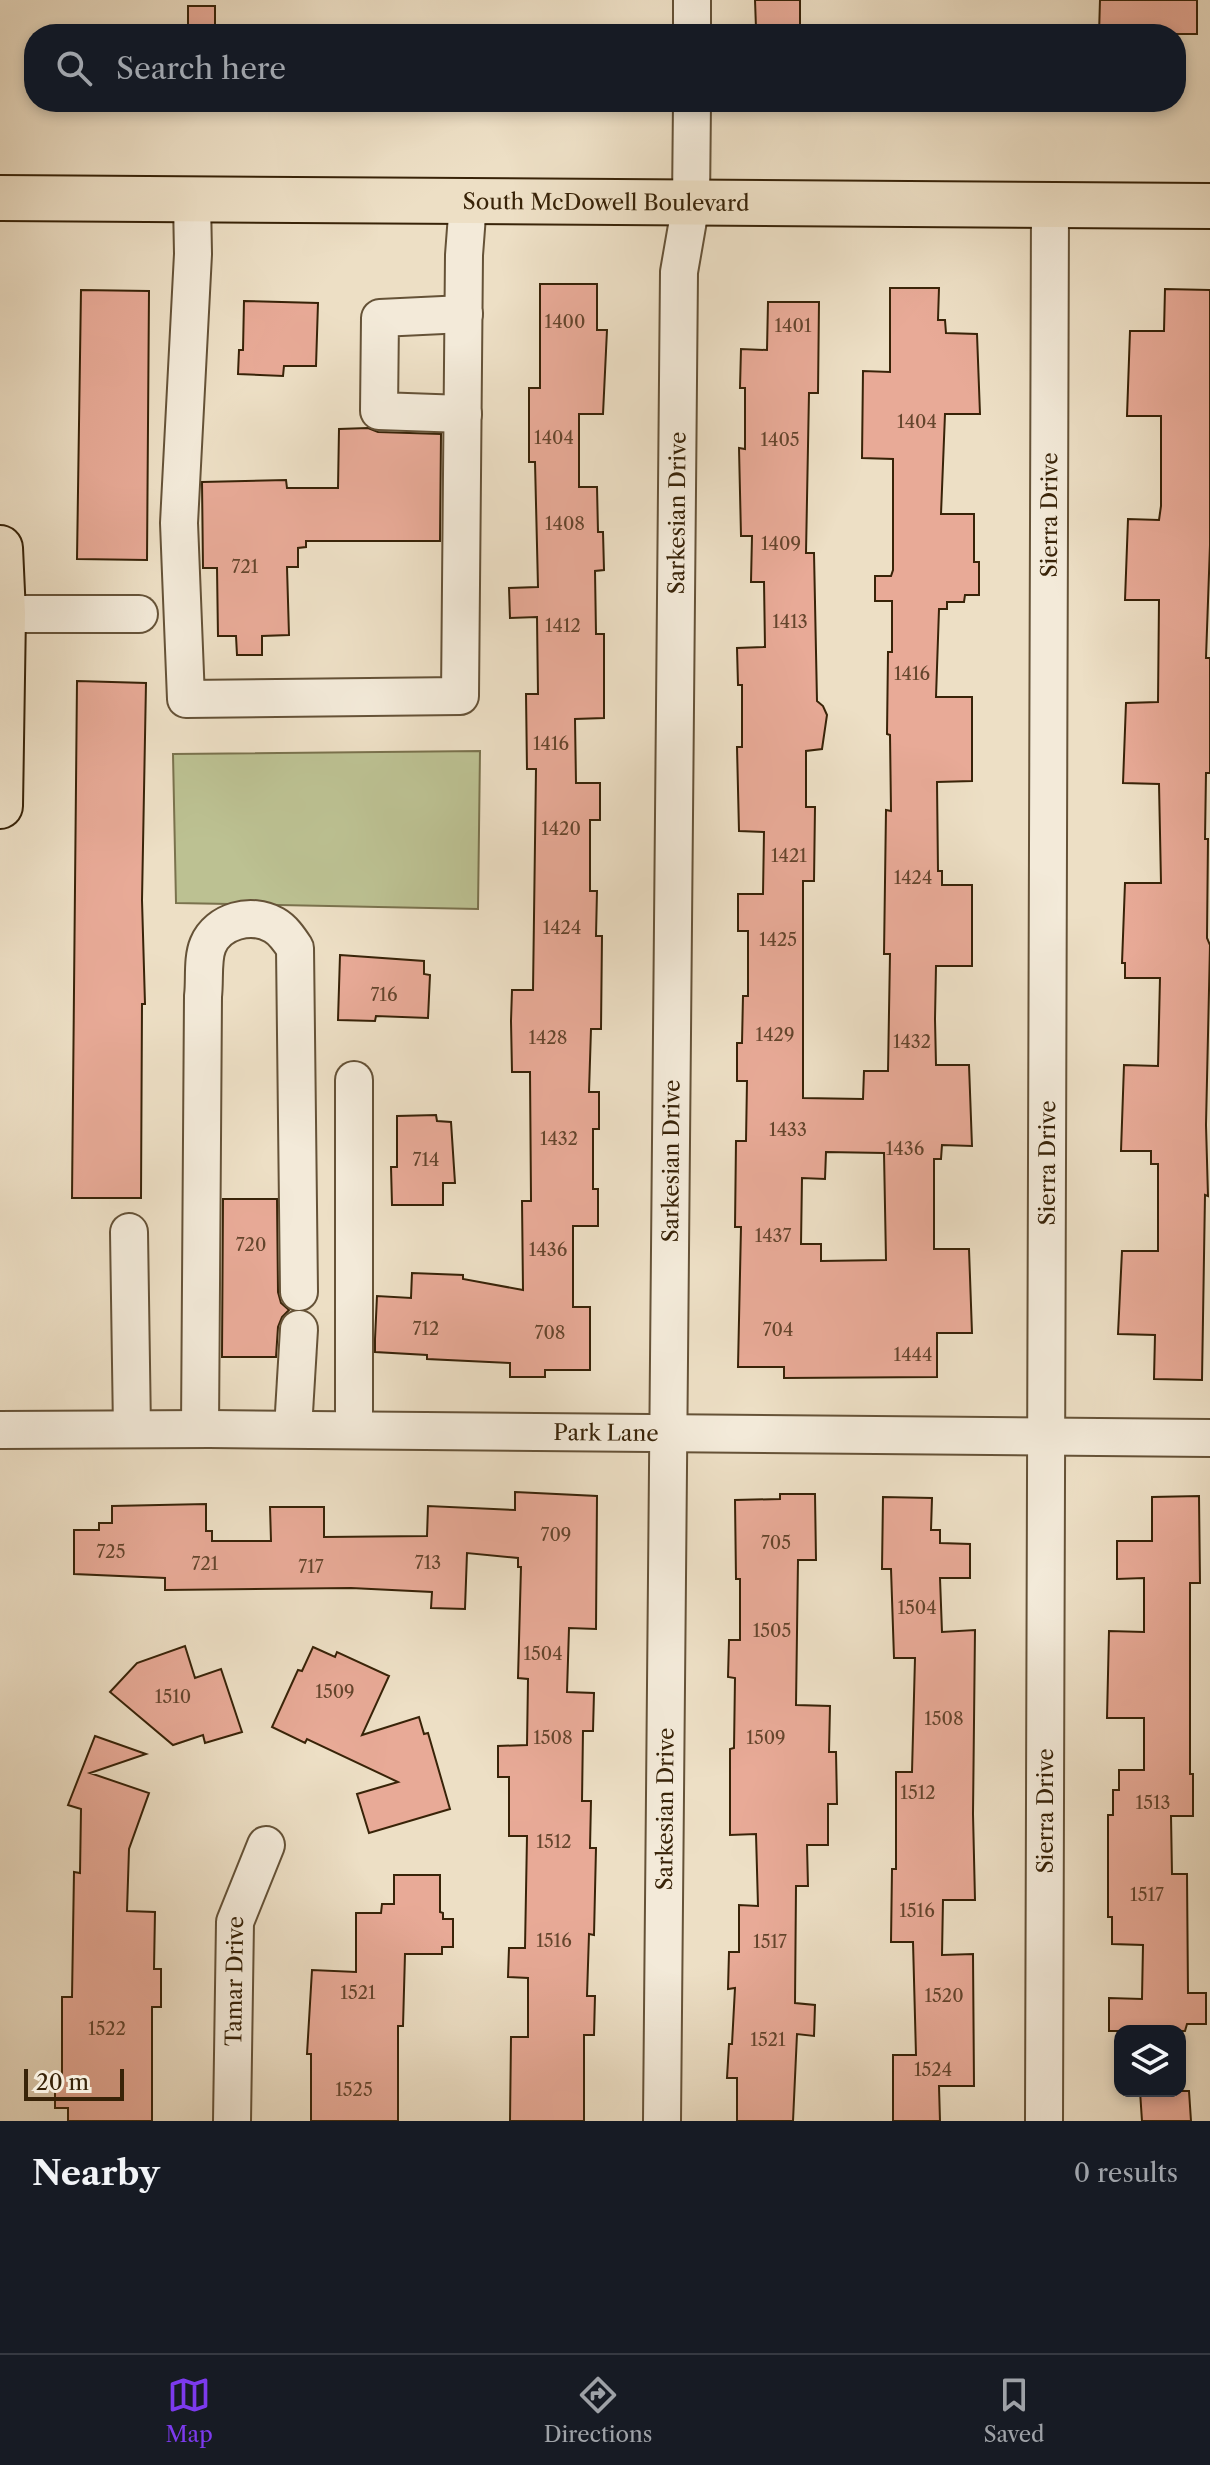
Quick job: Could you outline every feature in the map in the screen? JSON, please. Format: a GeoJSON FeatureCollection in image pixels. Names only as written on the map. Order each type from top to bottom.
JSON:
{"type":"FeatureCollection","features":[{"type":"Feature","properties":{"kind":"main road","name":"South McDowell Boulevard"},"geometry":{"type":"LineString","coordinates":[[0,198],[1210,206]]}},
{"type":"Feature","properties":{"kind":"main road"},"geometry":{"type":"LineString","coordinates":[[0,548],[0,806]]}},
{"type":"Feature","properties":{"kind":"street"},"geometry":{"type":"LineString","coordinates":[[692,0],[692,24]]}},
{"type":"Feature","properties":{"kind":"street","name":"Sarkesian Drive"},"geometry":{"type":"LineString","coordinates":[[662,2121],[679,272],[691,203],[692,112]]}},
{"type":"Feature","properties":{"kind":"street"},"geometry":{"type":"LineString","coordinates":[[192,201],[193,254],[179,523],[186,699],[460,696],[468,202]]}},
{"type":"Feature","properties":{"kind":"street","name":"Sierra Drive"},"geometry":{"type":"LineString","coordinates":[[1044,2121],[1050,206]]}},
{"type":"Feature","properties":{"kind":"street"},"geometry":{"type":"LineString","coordinates":[[463,414],[379,411],[380,318],[464,314]]}},
{"type":"Feature","properties":{"kind":"street"},"geometry":{"type":"LineString","coordinates":[[2,614],[139,614]]}},
{"type":"Feature","properties":{"kind":"street"},"geometry":{"type":"LineString","coordinates":[[200,1429],[203,996],[207,946],[219,928],[230,921],[254,920],[272,924],[287,936],[295,948],[299,1292]]}},
{"type":"Feature","properties":{"kind":"street"},"geometry":{"type":"LineString","coordinates":[[354,1080],[354,1430]]}},
{"type":"Feature","properties":{"kind":"street"},"geometry":{"type":"LineString","coordinates":[[129,1232],[132,1429]]}},
{"type":"Feature","properties":{"kind":"street"},"geometry":{"type":"LineString","coordinates":[[293,1429],[299,1329]]}},
{"type":"Feature","properties":{"kind":"street","name":"Park Lane"},"geometry":{"type":"LineString","coordinates":[[0,1430],[293,1429],[1210,1438]]}},
{"type":"Feature","properties":{"kind":"street","name":"Tamar Drive"},"geometry":{"type":"LineString","coordinates":[[232,2121],[235,1922],[266,1845]]}},
{"type":"Feature","properties":{"kind":"green space"},"geometry":{"type":"Polygon","coordinates":[[[480,751],[478,909],[176,903],[173,754],[480,751]]]}},
{"type":"Feature","properties":{"kind":"building"},"geometry":{"type":"Polygon","coordinates":[[[755,0],[800,0],[800,24],[756,24],[755,0]]]}},
{"type":"Feature","properties":{"kind":"building"},"geometry":{"type":"Polygon","coordinates":[[[1100,0],[1197,0],[1197,34],[1186,34],[1186,24],[1099,24],[1100,0]]]}},
{"type":"Feature","properties":{"kind":"building"},"geometry":{"type":"Polygon","coordinates":[[[188,6],[215,6],[215,24],[188,24],[188,6]]]}},
{"type":"Feature","properties":{"kind":"building"},"geometry":{"type":"Polygon","coordinates":[[[540,284],[597,284],[597,330],[607,330],[603,414],[579,414],[579,487],[597,487],[598,532],[603,532],[604,570],[595,571],[596,634],[604,634],[604,718],[575,719],[576,783],[600,783],[600,820],[590,820],[590,891],[597,891],[596,936],[602,936],[601,1029],[591,1029],[589,1092],[599,1092],[599,1129],[593,1129],[593,1189],[598,1189],[598,1226],[573,1226],[573,1307],[590,1307],[590,1370],[545,1370],[545,1377],[510,1377],[510,1363],[427,1359],[427,1355],[375,1352],[375,1339],[377,1296],[411,1298],[412,1273],[463,1275],[463,1279],[523,1290],[522,1201],[531,1201],[530,1072],[512,1072],[511,1021],[512,990],[533,990],[536,769],[527,769],[526,694],[538,694],[537,617],[510,618],[509,588],[538,587],[535,462],[529,462],[529,388],[540,388],[540,284]]]}},
{"type":"Feature","properties":{"kind":"building"},"geometry":{"type":"Polygon","coordinates":[[[890,288],[939,288],[938,320],[945,320],[946,333],[977,334],[980,414],[945,414],[941,514],[974,514],[974,562],[979,562],[979,595],[965,595],[964,602],[947,602],[947,609],[939,609],[936,697],[972,697],[972,781],[937,782],[938,871],[942,871],[942,885],[972,885],[972,966],[936,966],[935,1019],[936,1065],[969,1065],[972,1146],[942,1145],[941,1159],[934,1159],[934,1249],[969,1249],[972,1333],[937,1333],[937,1377],[784,1378],[784,1367],[738,1367],[741,1227],[735,1227],[736,1141],[746,1141],[747,1081],[737,1081],[737,1043],[742,1043],[743,996],[748,996],[748,931],[738,931],[738,894],[763,894],[764,832],[739,831],[737,747],[742,747],[742,685],[738,685],[737,648],[765,647],[764,582],[751,582],[752,536],[741,536],[739,448],[745,449],[745,388],[740,388],[741,349],[767,350],[768,302],[819,302],[818,393],[809,393],[806,553],[814,553],[817,701],[827,715],[822,749],[806,751],[806,807],[815,807],[814,881],[803,881],[803,1098],[863,1099],[864,1071],[888,1071],[890,954],[884,954],[886,810],[891,811],[890,735],[887,734],[892,601],[875,601],[875,576],[891,576],[893,570],[893,459],[862,458],[863,371],[890,372],[890,288]],[[826,1152],[825,1179],[802,1178],[801,1244],[821,1244],[821,1261],[886,1260],[884,1153],[826,1152]]]}},
{"type":"Feature","properties":{"kind":"building"},"geometry":{"type":"Polygon","coordinates":[[[1165,289],[1210,290],[1210,545],[1206,658],[1210,658],[1210,773],[1206,773],[1205,839],[1208,839],[1207,938],[1210,945],[1206,1125],[1208,1196],[1205,1195],[1202,1380],[1154,1379],[1155,1335],[1118,1334],[1122,1251],[1158,1251],[1158,1164],[1151,1164],[1151,1151],[1121,1151],[1124,1065],[1158,1066],[1160,978],[1125,978],[1125,963],[1122,963],[1125,883],[1161,883],[1159,784],[1123,783],[1126,703],[1158,702],[1159,600],[1125,600],[1128,519],[1159,520],[1161,506],[1161,416],[1127,416],[1130,331],[1164,331],[1165,289]]]}},
{"type":"Feature","properties":{"kind":"building"},"geometry":{"type":"Polygon","coordinates":[[[81,290],[149,291],[147,560],[77,559],[81,290]]]}},
{"type":"Feature","properties":{"kind":"building"},"geometry":{"type":"Polygon","coordinates":[[[244,301],[318,303],[316,366],[284,366],[283,376],[238,374],[239,350],[243,350],[244,301]]]}},
{"type":"Feature","properties":{"kind":"building"},"geometry":{"type":"Polygon","coordinates":[[[368,428],[378,432],[441,434],[440,541],[306,541],[306,547],[298,548],[298,567],[287,567],[289,635],[262,636],[262,655],[237,655],[236,636],[218,636],[217,568],[203,568],[202,482],[286,480],[287,488],[338,488],[339,429],[368,428]]]}},
{"type":"Feature","properties":{"kind":"building"},"geometry":{"type":"Polygon","coordinates":[[[77,681],[146,683],[141,1198],[72,1198],[77,681]]]}},
{"type":"Feature","properties":{"kind":"building"},"geometry":{"type":"Polygon","coordinates":[[[340,955],[424,961],[424,974],[430,975],[428,1018],[376,1016],[375,1021],[338,1020],[340,955]]]}},
{"type":"Feature","properties":{"kind":"building"},"geometry":{"type":"Polygon","coordinates":[[[436,1115],[437,1121],[451,1122],[455,1183],[443,1183],[443,1205],[392,1205],[391,1167],[397,1167],[397,1116],[436,1115]]]}},
{"type":"Feature","properties":{"kind":"building"},"geometry":{"type":"Polygon","coordinates":[[[223,1199],[277,1199],[278,1292],[281,1303],[289,1310],[278,1327],[276,1357],[222,1357],[223,1199]]]}},
{"type":"Feature","properties":{"kind":"building"},"geometry":{"type":"Polygon","coordinates":[[[515,1492],[597,1496],[596,1629],[569,1628],[567,1692],[594,1693],[593,1731],[583,1731],[582,1801],[591,1801],[590,1848],[596,1848],[594,1935],[589,1934],[587,1996],[595,1996],[594,2035],[584,2035],[584,2121],[510,2121],[511,2037],[528,2037],[528,1978],[508,1977],[509,1948],[525,1948],[527,1836],[509,1836],[509,1777],[498,1777],[498,1746],[527,1745],[528,1679],[518,1678],[521,1567],[518,1567],[518,1558],[467,1553],[465,1609],[431,1608],[432,1592],[351,1588],[165,1590],[165,1578],[74,1574],[74,1530],[99,1530],[99,1523],[112,1523],[112,1506],[206,1504],[206,1531],[212,1531],[212,1541],[271,1541],[270,1507],[324,1507],[324,1537],[427,1536],[428,1506],[515,1510],[515,1492]]]}},
{"type":"Feature","properties":{"kind":"building"},"geometry":{"type":"Polygon","coordinates":[[[780,1494],[815,1494],[816,1560],[798,1560],[796,1705],[830,1706],[829,1752],[836,1752],[837,1804],[828,1804],[828,1845],[807,1845],[808,1886],[796,1886],[795,2003],[815,2005],[814,2036],[797,2034],[793,2121],[737,2121],[737,2078],[727,2078],[735,1988],[728,1989],[729,1952],[739,1952],[739,1905],[758,1906],[756,1834],[730,1835],[730,1749],[734,1748],[735,1678],[728,1677],[729,1640],[740,1640],[735,1500],[780,1499],[780,1494]]]}},
{"type":"Feature","properties":{"kind":"building"},"geometry":{"type":"Polygon","coordinates":[[[1199,1496],[1200,1583],[1190,1583],[1190,1774],[1193,1774],[1193,1816],[1171,1816],[1172,1874],[1187,1874],[1188,1993],[1206,1993],[1206,2024],[1187,2024],[1186,2028],[1186,2025],[1114,2025],[1114,2031],[1109,2031],[1109,1998],[1142,1999],[1143,1945],[1112,1944],[1112,1917],[1108,1917],[1108,1815],[1113,1815],[1113,1790],[1119,1790],[1119,1770],[1144,1770],[1144,1718],[1107,1718],[1109,1631],[1144,1632],[1144,1578],[1117,1579],[1117,1541],[1152,1541],[1152,1497],[1199,1496]]]}},
{"type":"Feature","properties":{"kind":"building"},"geometry":{"type":"Polygon","coordinates":[[[883,1497],[932,1498],[931,1530],[940,1530],[940,1543],[970,1544],[970,1578],[940,1578],[942,1632],[975,1630],[975,1900],[943,1900],[942,1955],[973,1954],[974,2086],[939,2086],[940,2121],[893,2121],[893,2055],[916,2055],[913,1942],[891,1942],[892,1869],[896,1869],[896,1772],[912,1772],[915,1658],[894,1658],[891,1569],[882,1569],[883,1497]]]}},
{"type":"Feature","properties":{"kind":"building"},"geometry":{"type":"Polygon","coordinates":[[[185,1646],[195,1678],[221,1669],[242,1732],[205,1743],[203,1735],[173,1745],[110,1692],[137,1663],[185,1646]]]}},
{"type":"Feature","properties":{"kind":"building"},"geometry":{"type":"Polygon","coordinates":[[[313,1647],[335,1657],[337,1652],[389,1676],[362,1735],[419,1717],[424,1734],[428,1733],[450,1809],[369,1833],[357,1794],[398,1782],[307,1739],[305,1743],[272,1727],[298,1670],[302,1671],[313,1647]]]}},
{"type":"Feature","properties":{"kind":"building"},"geometry":{"type":"Polygon","coordinates":[[[95,1736],[146,1754],[90,1773],[149,1793],[129,1849],[127,1911],[155,1912],[154,1969],[161,1969],[161,2007],[152,2007],[152,2121],[68,2121],[68,2108],[55,2108],[55,2076],[62,2076],[62,1997],[72,1997],[74,1872],[80,1873],[81,1809],[68,1805],[95,1736]]]}},
{"type":"Feature","properties":{"kind":"building"},"geometry":{"type":"Polygon","coordinates":[[[394,1875],[440,1875],[440,1912],[443,1919],[453,1919],[453,1947],[442,1947],[442,1954],[405,1954],[403,2026],[398,2026],[398,2121],[311,2121],[311,2054],[307,2054],[312,1970],[356,1972],[356,1913],[381,1913],[382,1904],[394,1904],[394,1875]]]}},
{"type":"Feature","properties":{"kind":"building"},"geometry":{"type":"Polygon","coordinates":[[[1186,2091],[1189,2091],[1191,2121],[1142,2121],[1140,2097],[1186,2097],[1186,2091]]]}}]}
